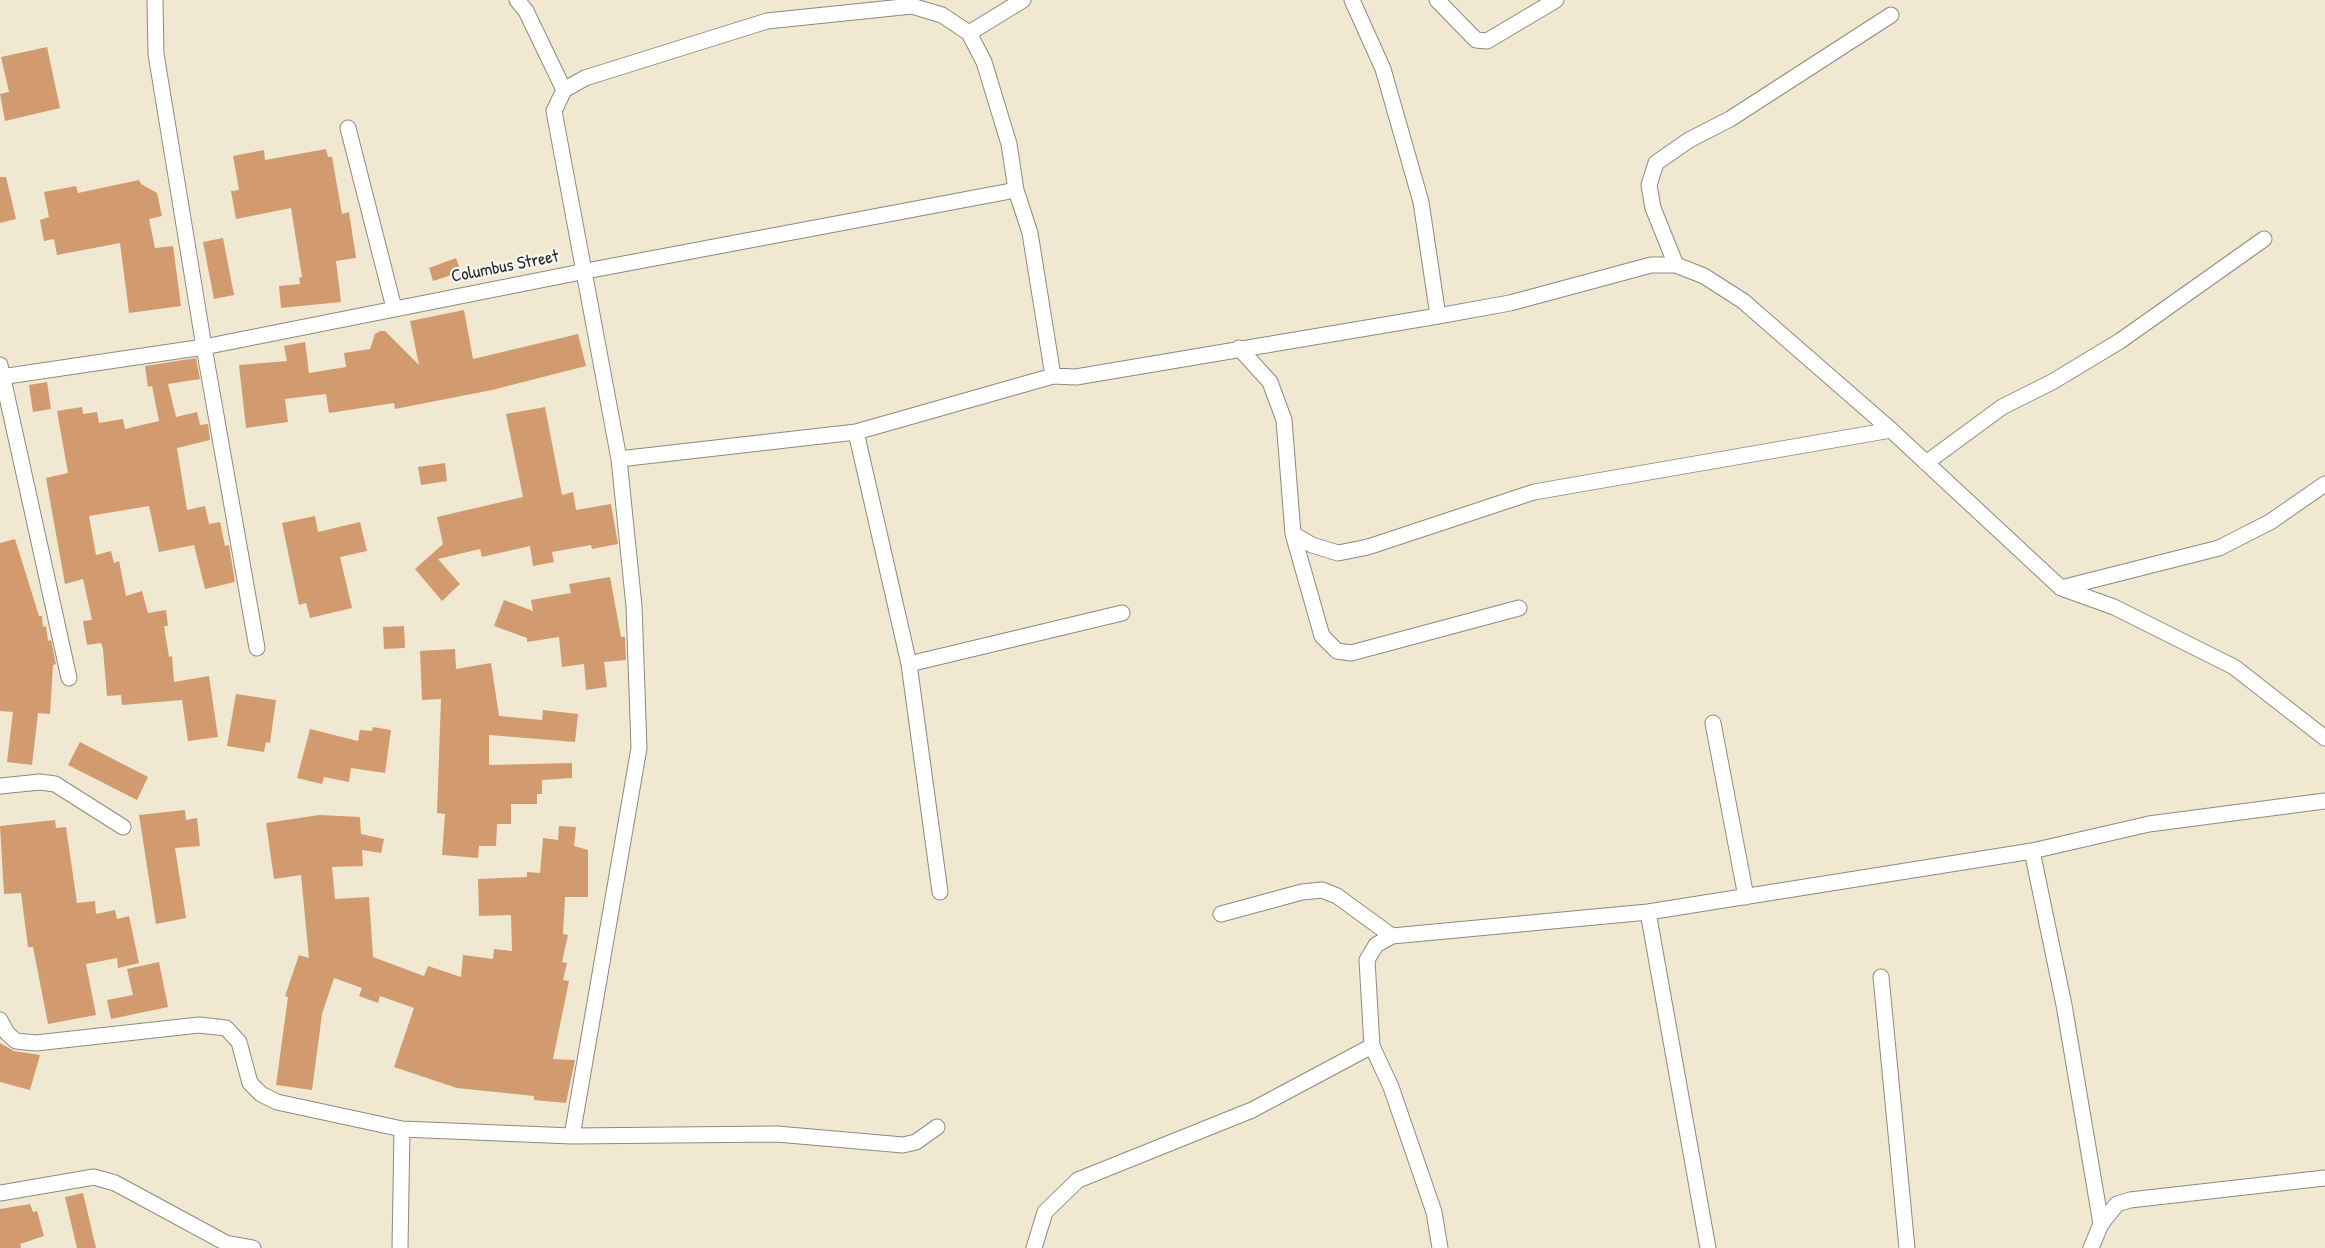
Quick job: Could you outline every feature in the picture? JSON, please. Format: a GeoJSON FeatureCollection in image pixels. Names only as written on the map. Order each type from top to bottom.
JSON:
{"type":"FeatureCollection","features":[{"type":"Feature","properties":{"kind":"street"},"geometry":{"type":"LineString","coordinates":[[155,0],[156,54],[257,648]]}},
{"type":"Feature","properties":{"kind":"street"},"geometry":{"type":"LineString","coordinates":[[517,0],[526,11],[564,90]]}},
{"type":"Feature","properties":{"kind":"street"},"geometry":{"type":"LineString","coordinates":[[969,33],[1023,0]]}},
{"type":"Feature","properties":{"kind":"street"},"geometry":{"type":"LineString","coordinates":[[1352,0],[1383,69],[1421,202],[1438,316]]}},
{"type":"Feature","properties":{"kind":"street"},"geometry":{"type":"LineString","coordinates":[[1437,0],[1476,40],[1487,41],[1556,0]]}},
{"type":"Feature","properties":{"kind":"street"},"geometry":{"type":"LineString","coordinates":[[572,1136],[639,748],[634,606],[619,459],[586,271],[554,111],[564,90],[585,78],[767,21],[912,6],[942,15],[969,33],[984,62],[1009,144],[1016,190],[1030,233],[1053,376]]}},
{"type":"Feature","properties":{"kind":"street"},"geometry":{"type":"LineString","coordinates":[[1676,265],[1653,208],[1648,185],[1656,163],[1689,140],[1730,119],[1890,15]]}},
{"type":"Feature","properties":{"kind":"street"},"geometry":{"type":"LineString","coordinates":[[348,128],[394,308]]}},
{"type":"Feature","properties":{"kind":"street","name":"Columbus Street"},"geometry":{"type":"LineString","coordinates":[[1,372],[204,347],[394,308],[1016,190]]}},
{"type":"Feature","properties":{"kind":"street"},"geometry":{"type":"LineString","coordinates":[[1926,463],[2002,407],[2052,382],[2120,341],[2264,239]]}},
{"type":"Feature","properties":{"kind":"street"},"geometry":{"type":"LineString","coordinates":[[619,459],[856,432],[1053,376],[1076,377],[1438,316],[1510,303],[1652,265],[1676,265],[1704,276],[1743,301],[1891,429],[2061,588],[2114,607],[2234,667],[2325,738]]}},
{"type":"Feature","properties":{"kind":"street"},"geometry":{"type":"LineString","coordinates":[[1239,348],[1270,382],[1284,420],[1293,534],[1322,636],[1337,651],[1351,653],[1519,608]]}},
{"type":"Feature","properties":{"kind":"street"},"geometry":{"type":"LineString","coordinates":[[1,372],[69,678]]}},
{"type":"Feature","properties":{"kind":"street"},"geometry":{"type":"LineString","coordinates":[[1293,534],[1312,545],[1338,553],[1368,547],[1534,492],[1891,429]]}},
{"type":"Feature","properties":{"kind":"street"},"geometry":{"type":"LineString","coordinates":[[856,432],[909,664],[940,892]]}},
{"type":"Feature","properties":{"kind":"street"},"geometry":{"type":"LineString","coordinates":[[2061,588],[2219,548],[2270,522],[2325,484]]}},
{"type":"Feature","properties":{"kind":"street"},"geometry":{"type":"LineString","coordinates":[[909,664],[1122,613]]}},
{"type":"Feature","properties":{"kind":"street"},"geometry":{"type":"LineString","coordinates":[[1713,723],[1746,897]]}},
{"type":"Feature","properties":{"kind":"street"},"geometry":{"type":"LineString","coordinates":[[0,786],[40,782],[55,784],[123,827]]}},
{"type":"Feature","properties":{"kind":"street"},"geometry":{"type":"LineString","coordinates":[[1440,1248],[1434,1212],[1391,1087],[1372,1046],[1367,960],[1376,945],[1392,936],[1648,912],[2032,851],[2149,824],[2325,801]]}},
{"type":"Feature","properties":{"kind":"street"},"geometry":{"type":"LineString","coordinates":[[2032,851],[2064,1005],[2101,1224]]}},
{"type":"Feature","properties":{"kind":"street"},"geometry":{"type":"LineString","coordinates":[[1221,914],[1302,892],[1322,891],[1337,896],[1392,936]]}},
{"type":"Feature","properties":{"kind":"street"},"geometry":{"type":"LineString","coordinates":[[1648,912],[1708,1248]]}},
{"type":"Feature","properties":{"kind":"street"},"geometry":{"type":"LineString","coordinates":[[1881,977],[1907,1248]]}},
{"type":"Feature","properties":{"kind":"street"},"geometry":{"type":"LineString","coordinates":[[0,1020],[7,1033],[16,1041],[36,1043],[199,1025],[226,1028],[238,1042],[250,1083],[261,1094],[277,1102],[402,1129],[572,1136],[777,1134],[903,1145],[916,1142],[937,1127]]}},
{"type":"Feature","properties":{"kind":"street"},"geometry":{"type":"LineString","coordinates":[[1034,1248],[1045,1212],[1078,1180],[1252,1110],[1372,1046]]}},
{"type":"Feature","properties":{"kind":"street"},"geometry":{"type":"LineString","coordinates":[[397,1247],[402,1129]]}},
{"type":"Feature","properties":{"kind":"street"},"geometry":{"type":"LineString","coordinates":[[0,1192],[94,1177],[115,1183],[226,1243],[253,1248]]}},
{"type":"Feature","properties":{"kind":"street"},"geometry":{"type":"LineString","coordinates":[[2091,1248],[2101,1224],[2117,1204],[2130,1200],[2325,1178]]}},
{"type":"Feature","properties":{"kind":"building"},"geometry":{"type":"Polygon","coordinates":[[[47,47],[60,108],[5,121],[0,94],[9,92],[1,57],[47,47]]]}},
{"type":"Feature","properties":{"kind":"building"},"geometry":{"type":"Polygon","coordinates":[[[326,149],[328,157],[332,157],[342,214],[349,212],[356,258],[336,261],[341,302],[281,308],[279,286],[300,284],[299,278],[302,277],[291,208],[236,219],[231,191],[239,190],[233,156],[264,150],[265,160],[326,149]]]}},
{"type":"Feature","properties":{"kind":"building"},"geometry":{"type":"Polygon","coordinates":[[[0,177],[6,177],[16,219],[0,223],[0,177]]]}},
{"type":"Feature","properties":{"kind":"building"},"geometry":{"type":"Polygon","coordinates":[[[139,180],[141,184],[157,193],[162,216],[149,219],[155,248],[173,246],[181,306],[129,313],[120,243],[57,255],[54,239],[44,241],[40,220],[49,217],[44,192],[76,186],[78,193],[139,180]]]}},
{"type":"Feature","properties":{"kind":"building"},"geometry":{"type":"Polygon","coordinates":[[[223,238],[234,295],[214,299],[203,242],[223,238]]]}},
{"type":"Feature","properties":{"kind":"building"},"geometry":{"type":"Polygon","coordinates":[[[456,258],[461,272],[433,281],[429,268],[456,258]]]}},
{"type":"Feature","properties":{"kind":"building"},"geometry":{"type":"Polygon","coordinates":[[[464,310],[473,359],[578,334],[586,366],[492,390],[395,409],[394,403],[329,413],[326,394],[285,399],[288,422],[246,428],[239,365],[287,361],[284,346],[305,342],[309,373],[346,367],[344,353],[370,349],[375,334],[385,331],[419,365],[410,321],[464,310]]]}},
{"type":"Feature","properties":{"kind":"building"},"geometry":{"type":"Polygon","coordinates":[[[196,358],[200,379],[168,384],[176,417],[197,412],[200,425],[208,424],[210,440],[177,448],[187,510],[205,506],[209,524],[220,522],[225,546],[229,545],[235,582],[205,589],[194,545],[159,552],[149,506],[89,516],[96,555],[111,551],[114,563],[119,561],[126,596],[142,591],[148,613],[166,610],[168,626],[164,626],[169,657],[172,656],[174,682],[209,676],[218,737],[188,741],[182,700],[122,705],[121,695],[107,696],[101,643],[87,645],[83,621],[92,620],[83,579],[65,584],[46,478],[68,473],[57,411],[82,407],[83,414],[97,412],[99,423],[123,419],[125,429],[159,421],[152,386],[148,387],[145,366],[196,358]]]}},
{"type":"Feature","properties":{"kind":"building"},"geometry":{"type":"Polygon","coordinates":[[[47,382],[51,409],[33,412],[29,385],[47,382]]]}},
{"type":"Feature","properties":{"kind":"building"},"geometry":{"type":"Polygon","coordinates":[[[545,407],[562,495],[573,492],[576,510],[611,504],[618,544],[592,549],[591,545],[552,552],[554,562],[533,566],[530,546],[482,557],[480,549],[438,559],[460,584],[442,601],[415,569],[443,544],[437,517],[523,497],[506,414],[545,407]]]}},
{"type":"Feature","properties":{"kind":"building"},"geometry":{"type":"Polygon","coordinates":[[[445,463],[447,481],[421,485],[418,467],[445,463]]]}},
{"type":"Feature","properties":{"kind":"building"},"geometry":{"type":"Polygon","coordinates":[[[315,516],[318,532],[360,522],[367,551],[340,557],[352,608],[310,618],[306,603],[299,605],[282,523],[315,516]]]}},
{"type":"Feature","properties":{"kind":"building"},"geometry":{"type":"Polygon","coordinates":[[[15,539],[39,616],[42,616],[43,627],[46,626],[48,641],[51,640],[56,664],[53,665],[50,714],[38,713],[32,765],[7,762],[13,712],[0,711],[0,543],[15,539]]]}},
{"type":"Feature","properties":{"kind":"building"},"geometry":{"type":"Polygon","coordinates":[[[610,577],[621,637],[625,637],[626,660],[604,662],[607,687],[586,690],[584,664],[562,667],[559,637],[527,642],[527,638],[494,626],[504,600],[533,611],[531,600],[571,593],[569,584],[610,577]]]}},
{"type":"Feature","properties":{"kind":"building"},"geometry":{"type":"Polygon","coordinates":[[[404,626],[405,648],[384,649],[383,627],[404,626]]]}},
{"type":"Feature","properties":{"kind":"building"},"geometry":{"type":"Polygon","coordinates":[[[455,649],[456,669],[491,663],[499,716],[542,720],[543,710],[578,714],[575,742],[489,735],[489,765],[572,763],[572,778],[542,780],[542,794],[537,794],[537,804],[511,804],[511,824],[497,824],[496,846],[479,846],[478,858],[442,855],[445,814],[437,813],[441,699],[422,700],[420,651],[455,649]]]}},
{"type":"Feature","properties":{"kind":"building"},"geometry":{"type":"Polygon","coordinates":[[[236,694],[276,700],[270,743],[266,742],[264,752],[227,746],[236,694]]]}},
{"type":"Feature","properties":{"kind":"building"},"geometry":{"type":"Polygon","coordinates":[[[373,727],[391,730],[385,773],[351,768],[349,782],[324,777],[322,784],[297,778],[310,729],[358,741],[360,730],[372,731],[373,727]]]}},
{"type":"Feature","properties":{"kind":"building"},"geometry":{"type":"Polygon","coordinates":[[[80,742],[148,777],[137,800],[68,765],[80,742]]]}},
{"type":"Feature","properties":{"kind":"building"},"geometry":{"type":"Polygon","coordinates":[[[185,810],[186,820],[197,818],[200,846],[175,848],[186,918],[156,924],[139,815],[185,810]]]}},
{"type":"Feature","properties":{"kind":"building"},"geometry":{"type":"Polygon","coordinates":[[[319,815],[360,817],[361,834],[384,839],[381,853],[362,850],[363,866],[332,867],[335,899],[369,897],[373,957],[424,976],[428,966],[461,977],[463,955],[493,959],[494,949],[512,951],[511,915],[479,916],[478,879],[527,877],[527,872],[540,873],[543,838],[558,840],[559,826],[576,827],[574,846],[588,850],[588,897],[565,897],[563,934],[568,935],[562,962],[567,963],[563,980],[569,981],[553,1059],[575,1060],[566,1103],[534,1100],[534,1096],[457,1088],[394,1067],[414,1008],[380,996],[378,1003],[359,996],[362,988],[334,978],[322,1014],[312,1090],[276,1085],[288,997],[285,996],[299,955],[309,958],[301,875],[274,879],[266,823],[319,815]]]}},
{"type":"Feature","properties":{"kind":"building"},"geometry":{"type":"Polygon","coordinates":[[[55,820],[56,828],[66,827],[77,903],[95,901],[96,914],[115,910],[117,919],[129,916],[139,963],[118,968],[117,958],[86,964],[96,1015],[48,1024],[33,947],[28,947],[21,893],[4,894],[0,826],[55,820]]]}},
{"type":"Feature","properties":{"kind":"building"},"geometry":{"type":"Polygon","coordinates":[[[159,962],[168,1007],[111,1019],[107,1000],[133,995],[127,969],[159,962]]]}},
{"type":"Feature","properties":{"kind":"building"},"geometry":{"type":"Polygon","coordinates":[[[0,1043],[14,1051],[40,1055],[30,1090],[0,1082],[0,1043]]]}},
{"type":"Feature","properties":{"kind":"building"},"geometry":{"type":"Polygon","coordinates":[[[83,1193],[96,1248],[77,1248],[65,1197],[83,1193]]]}},
{"type":"Feature","properties":{"kind":"building"},"geometry":{"type":"Polygon","coordinates":[[[30,1204],[33,1212],[37,1211],[44,1236],[20,1244],[21,1248],[0,1248],[0,1209],[30,1204]]]}}]}
